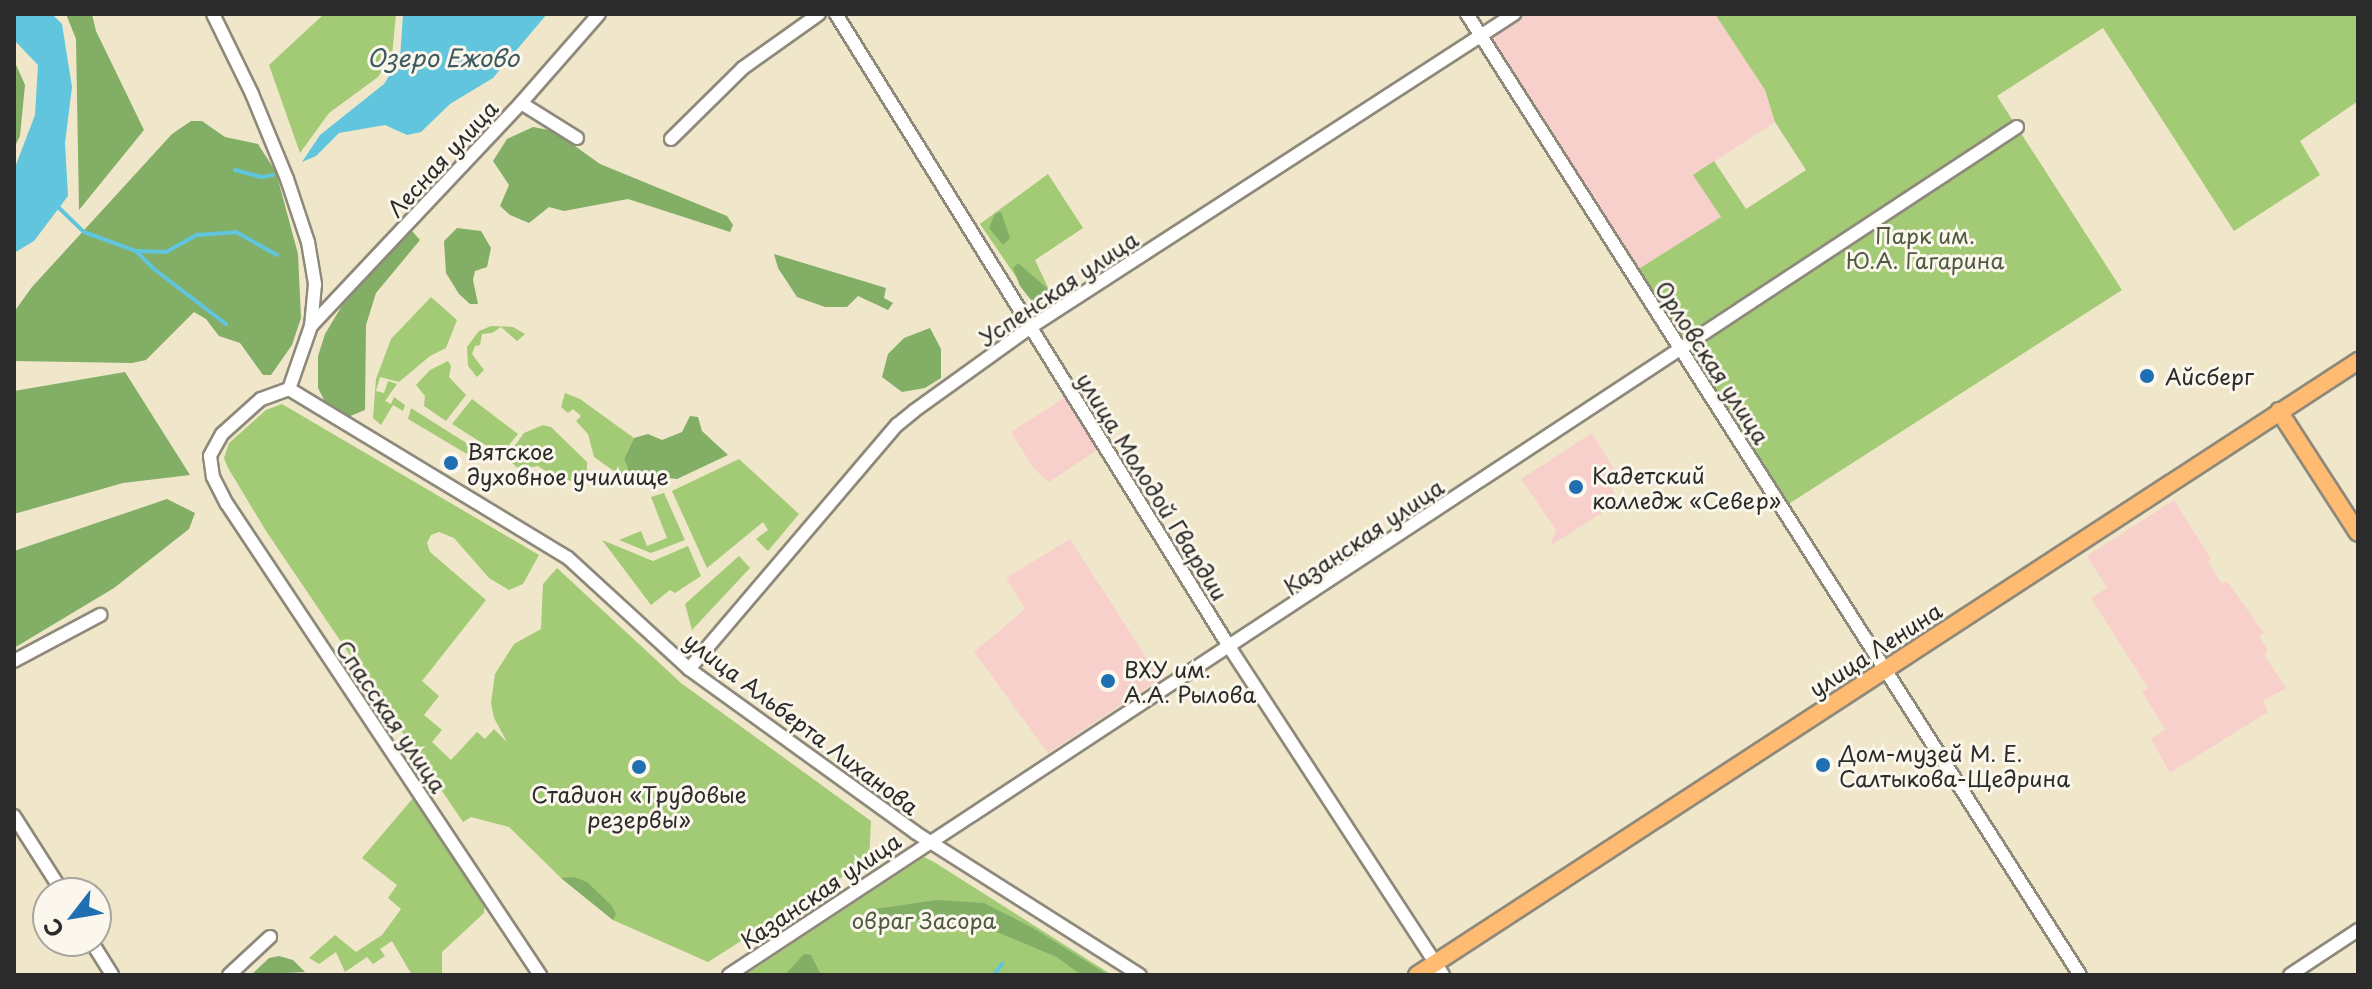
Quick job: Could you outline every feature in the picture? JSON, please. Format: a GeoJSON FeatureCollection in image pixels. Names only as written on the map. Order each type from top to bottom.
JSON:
{"type":"FeatureCollection","features":[{"type":"Feature","properties":{"kind":"main road","name":"улица Ленина"},"geometry":{"type":"LineString","coordinates":[[1417,975],[1439,969],[1885,669],[2358,361]]}},
{"type":"Feature","properties":{"kind":"main road"},"geometry":{"type":"LineString","coordinates":[[2279,411],[2358,533]]}},
{"type":"Feature","properties":{"kind":"street"},"geometry":{"type":"LineString","coordinates":[[213,14],[252,94],[303,224],[315,284],[311,326],[289,389]]}},
{"type":"Feature","properties":{"kind":"street","name":"Лесная улица"},"geometry":{"type":"LineString","coordinates":[[311,326],[521,103],[599,14]]}},
{"type":"Feature","properties":{"kind":"street"},"geometry":{"type":"LineString","coordinates":[[671,139],[743,68],[819,14]]}},
{"type":"Feature","properties":{"kind":"street","name":"улица Молодой Гвардии"},"geometry":{"type":"LineString","coordinates":[[836,14],[1230,648],[1439,969]]}},
{"type":"Feature","properties":{"kind":"street","name":"Орловская улица"},"geometry":{"type":"LineString","coordinates":[[1467,14],[2080,975]]}},
{"type":"Feature","properties":{"kind":"street","name":"Успенская улица"},"geometry":{"type":"LineString","coordinates":[[689,669],[897,425],[1031,327],[1514,14]]}},
{"type":"Feature","properties":{"kind":"street"},"geometry":{"type":"LineString","coordinates":[[521,103],[577,138]]}},
{"type":"Feature","properties":{"kind":"street","name":"Казанская улица"},"geometry":{"type":"LineString","coordinates":[[729,975],[2017,127]]}},
{"type":"Feature","properties":{"kind":"street","name":"Спасская улица"},"geometry":{"type":"LineString","coordinates":[[289,389],[261,399],[222,434],[210,456],[213,477],[227,504],[540,975]]}},
{"type":"Feature","properties":{"kind":"street","name":"улица Альберта Лиханова"},"geometry":{"type":"LineString","coordinates":[[289,389],[568,558],[689,669],[929,841],[1140,975]]}},
{"type":"Feature","properties":{"kind":"street"},"geometry":{"type":"LineString","coordinates":[[14,661],[100,615]]}},
{"type":"Feature","properties":{"kind":"street"},"geometry":{"type":"LineString","coordinates":[[14,816],[53,877]]}},
{"type":"Feature","properties":{"kind":"street"},"geometry":{"type":"LineString","coordinates":[[2290,975],[2358,930]]}},
{"type":"Feature","properties":{"kind":"street"},"geometry":{"type":"LineString","coordinates":[[229,975],[270,937]]}},
{"type":"Feature","properties":{"kind":"street"},"geometry":{"type":"LineString","coordinates":[[101,957],[112,975]]}},
{"type":"Feature","properties":{"kind":"shaded area"},"geometry":{"type":"Polygon","coordinates":[[[1526,14],[1715,14],[1765,90],[1775,122],[1694,175],[1721,217],[1637,270],[1494,48],[1496,33],[1526,14]]]}},
{"type":"Feature","properties":{"kind":"shaded area"},"geometry":{"type":"Polygon","coordinates":[[[1067,396],[1100,448],[1049,482],[1033,468],[1011,432],[1067,396]]]}},
{"type":"Feature","properties":{"kind":"shaded area"},"geometry":{"type":"Polygon","coordinates":[[[1592,433],[1620,478],[1610,484],[1615,494],[1600,504],[1605,511],[1550,546],[1556,530],[1521,479],[1592,433]]]}},
{"type":"Feature","properties":{"kind":"shaded area"},"geometry":{"type":"Polygon","coordinates":[[[2174,500],[2211,559],[2208,562],[2222,584],[2227,581],[2264,633],[2259,637],[2267,649],[2265,656],[2286,688],[2263,701],[2268,712],[2170,773],[2151,739],[2165,729],[2142,692],[2148,688],[2091,598],[2107,588],[2087,556],[2174,500]]]}},
{"type":"Feature","properties":{"kind":"shaded area"},"geometry":{"type":"Polygon","coordinates":[[[1070,539],[1160,679],[1048,753],[974,652],[1025,609],[1006,578],[1070,539]]]}},
{"type":"Feature","properties":{"kind":"green space"},"geometry":{"type":"Polygon","coordinates":[[[66,14],[92,14],[96,31],[144,130],[79,210],[76,39],[66,14]]]}},
{"type":"Feature","properties":{"kind":"green space"},"geometry":{"type":"Polygon","coordinates":[[[324,14],[396,14],[392,56],[378,77],[329,113],[300,153],[269,65],[324,14]]]}},
{"type":"Feature","properties":{"kind":"green space","name":"Парк им. Ю.А. Гагарина"},"geometry":{"type":"Polygon","coordinates":[[[1715,14],[2358,14],[2358,101],[2300,141],[2320,175],[2234,231],[2103,28],[1997,96],[2122,290],[1787,505],[1637,270],[1721,217],[1693,175],[1714,161],[1746,209],[1806,170],[1775,122],[1765,90],[1715,14]]]}},
{"type":"Feature","properties":{"kind":"green space"},"geometry":{"type":"Polygon","coordinates":[[[14,60],[25,85],[20,136],[14,148],[14,60]]]}},
{"type":"Feature","properties":{"kind":"green space"},"geometry":{"type":"Polygon","coordinates":[[[191,121],[202,121],[225,137],[258,144],[276,172],[298,254],[301,318],[292,345],[271,375],[263,375],[240,343],[219,336],[206,319],[194,312],[146,360],[132,363],[14,361],[14,312],[32,287],[172,134],[191,121]]]}},
{"type":"Feature","properties":{"kind":"green space"},"geometry":{"type":"Polygon","coordinates":[[[533,127],[554,131],[600,164],[727,216],[733,225],[730,232],[628,199],[564,211],[549,207],[529,223],[510,215],[500,206],[509,185],[493,161],[507,139],[533,127]]]}},
{"type":"Feature","properties":{"kind":"green space"},"geometry":{"type":"Polygon","coordinates":[[[1048,174],[1083,228],[1035,260],[1052,296],[1038,309],[980,224],[1048,174]]]}},
{"type":"Feature","properties":{"kind":"green space"},"geometry":{"type":"Polygon","coordinates":[[[1001,212],[1010,238],[1003,245],[989,228],[995,214],[1001,212]]]}},
{"type":"Feature","properties":{"kind":"green space"},"geometry":{"type":"Polygon","coordinates":[[[457,228],[481,231],[491,248],[487,267],[475,271],[473,280],[478,304],[470,304],[459,294],[446,273],[444,241],[457,228]]]}},
{"type":"Feature","properties":{"kind":"green space"},"geometry":{"type":"Polygon","coordinates":[[[412,231],[420,240],[376,293],[366,325],[365,410],[348,417],[326,404],[318,388],[318,356],[325,334],[343,304],[412,231]]]}},
{"type":"Feature","properties":{"kind":"green space"},"geometry":{"type":"Polygon","coordinates":[[[774,254],[886,288],[884,298],[893,303],[888,310],[858,296],[847,307],[825,307],[797,297],[778,268],[774,254]]]}},
{"type":"Feature","properties":{"kind":"green space"},"geometry":{"type":"Polygon","coordinates":[[[1018,263],[1048,289],[1050,294],[1044,293],[1042,304],[1034,304],[1020,286],[1013,268],[1018,263]]]}},
{"type":"Feature","properties":{"kind":"green space"},"geometry":{"type":"Polygon","coordinates":[[[431,297],[457,320],[446,348],[430,356],[399,382],[380,377],[376,391],[384,393],[388,381],[397,384],[385,401],[391,404],[394,397],[405,405],[403,411],[393,405],[381,425],[373,418],[376,379],[391,339],[431,297]]]}},
{"type":"Feature","properties":{"kind":"green space"},"geometry":{"type":"Polygon","coordinates":[[[491,326],[513,327],[525,334],[517,341],[501,327],[492,333],[482,334],[480,345],[475,346],[472,354],[484,370],[477,377],[468,366],[467,347],[479,331],[491,326]]]}},
{"type":"Feature","properties":{"kind":"green space"},"geometry":{"type":"Polygon","coordinates":[[[930,328],[941,349],[941,378],[925,388],[902,392],[882,377],[888,354],[904,338],[930,328]]]}},
{"type":"Feature","properties":{"kind":"green space"},"geometry":{"type":"Polygon","coordinates":[[[448,361],[451,366],[449,377],[466,395],[446,421],[424,406],[425,396],[416,385],[430,370],[448,361]]]}},
{"type":"Feature","properties":{"kind":"green space"},"geometry":{"type":"Polygon","coordinates":[[[125,372],[190,475],[123,483],[14,514],[14,391],[125,372]]]}},
{"type":"Feature","properties":{"kind":"green space"},"geometry":{"type":"Polygon","coordinates":[[[565,393],[580,399],[634,438],[624,459],[630,474],[649,479],[621,476],[594,457],[588,434],[576,421],[581,416],[573,409],[568,413],[561,407],[565,393]]]}},
{"type":"Feature","properties":{"kind":"green space"},"geometry":{"type":"Polygon","coordinates":[[[472,399],[518,434],[501,455],[452,424],[472,399]]]}},
{"type":"Feature","properties":{"kind":"green space","name":"овраг Засора"},"geometry":{"type":"Polygon","coordinates":[[[282,404],[539,555],[523,584],[509,590],[489,578],[454,538],[439,532],[431,535],[427,543],[430,552],[486,600],[422,681],[439,696],[424,715],[442,730],[432,742],[451,760],[477,732],[485,739],[494,729],[507,742],[494,718],[491,703],[495,674],[514,644],[541,629],[543,584],[557,568],[681,683],[871,821],[869,860],[708,962],[613,920],[561,878],[509,827],[471,817],[463,822],[266,531],[228,468],[224,458],[229,443],[266,410],[282,404]]]}},
{"type":"Feature","properties":{"kind":"green space"},"geometry":{"type":"Polygon","coordinates":[[[411,408],[471,446],[467,454],[408,419],[411,408]]]}},
{"type":"Feature","properties":{"kind":"green space"},"geometry":{"type":"Polygon","coordinates":[[[690,416],[698,417],[702,431],[728,455],[677,479],[630,474],[624,459],[634,438],[648,434],[662,440],[682,432],[690,416]]]}},
{"type":"Feature","properties":{"kind":"green space"},"geometry":{"type":"Polygon","coordinates":[[[543,425],[551,427],[587,462],[587,475],[582,483],[557,478],[538,466],[519,469],[506,458],[524,433],[543,425]]]}},
{"type":"Feature","properties":{"kind":"green space"},"geometry":{"type":"Polygon","coordinates":[[[739,459],[799,514],[768,551],[756,539],[768,530],[763,522],[707,568],[672,491],[739,459]]]}},
{"type":"Feature","properties":{"kind":"green space"},"geometry":{"type":"Polygon","coordinates":[[[664,493],[685,540],[651,553],[619,540],[641,531],[647,546],[667,538],[651,497],[664,493]]]}},
{"type":"Feature","properties":{"kind":"green space"},"geometry":{"type":"Polygon","coordinates":[[[167,499],[195,513],[189,529],[114,588],[14,648],[14,551],[167,499]]]}},
{"type":"Feature","properties":{"kind":"green space"},"geometry":{"type":"Polygon","coordinates":[[[602,540],[653,561],[688,546],[701,576],[675,593],[670,590],[651,605],[602,540]]]}},
{"type":"Feature","properties":{"kind":"green space"},"geometry":{"type":"Polygon","coordinates":[[[739,556],[750,568],[692,630],[685,604],[739,556]]]}},
{"type":"Feature","properties":{"kind":"green space"},"geometry":{"type":"Polygon","coordinates":[[[414,797],[485,902],[484,913],[442,952],[442,975],[412,975],[392,941],[380,949],[385,956],[373,964],[367,957],[345,972],[336,952],[319,964],[309,958],[335,935],[356,952],[382,935],[401,909],[388,898],[397,885],[362,858],[414,797]]]}},
{"type":"Feature","properties":{"kind":"green space","name":"овраг Засора"},"geometry":{"type":"Polygon","coordinates":[[[924,857],[934,862],[1112,975],[745,975],[924,857]]]}},
{"type":"Feature","properties":{"kind":"green space"},"geometry":{"type":"Polygon","coordinates":[[[574,877],[587,882],[611,905],[616,914],[613,920],[561,878],[574,877]]]}},
{"type":"Feature","properties":{"kind":"green space"},"geometry":{"type":"Polygon","coordinates":[[[937,900],[984,903],[1033,928],[1108,975],[1081,975],[1057,957],[975,923],[946,927],[932,922],[888,919],[856,928],[865,913],[875,909],[937,900]]]}},
{"type":"Feature","properties":{"kind":"green space"},"geometry":{"type":"Polygon","coordinates":[[[804,954],[811,955],[821,975],[785,975],[804,954]]]}},
{"type":"Feature","properties":{"kind":"green space"},"geometry":{"type":"Polygon","coordinates":[[[279,956],[293,960],[305,972],[251,975],[269,958],[279,956]]]}},
{"type":"Feature","properties":{"kind":"water"},"geometry":{"type":"Polygon","coordinates":[[[14,14],[52,14],[62,24],[72,87],[65,143],[68,196],[34,241],[14,253],[14,170],[35,115],[38,65],[14,40],[14,14]]]}},
{"type":"Feature","properties":{"kind":"water","name":"Озеро Ежово"},"geometry":{"type":"Polygon","coordinates":[[[403,14],[547,14],[493,78],[450,104],[421,132],[407,135],[385,125],[339,133],[316,156],[302,162],[320,135],[384,84],[400,59],[403,14]]]}},
{"type":"Feature","properties":{"kind":"waterway"},"geometry":{"type":"LineString","coordinates":[[235,170],[261,177],[273,175]]}},
{"type":"Feature","properties":{"kind":"waterway"},"geometry":{"type":"LineString","coordinates":[[56,205],[84,232],[136,251],[166,252],[197,235],[236,232],[277,255]]}},
{"type":"Feature","properties":{"kind":"waterway"},"geometry":{"type":"LineString","coordinates":[[136,251],[154,269],[226,324]]}},
{"type":"Feature","properties":{"kind":"waterway"},"geometry":{"type":"LineString","coordinates":[[994,975],[1002,964]]}},
{"type":"Feature","properties":{"kind":"place","name":"Айсберг"},"geometry":{"type":"Point","coordinates":[2147,376]}},
{"type":"Feature","properties":{"kind":"place","name":"Вятское духовное училище"},"geometry":{"type":"Point","coordinates":[451,463]}},
{"type":"Feature","properties":{"kind":"place","name":"Кадетский колледж «Север»"},"geometry":{"type":"Point","coordinates":[1576,487]}},
{"type":"Feature","properties":{"kind":"place","name":"ВХУ им. А.А. Рылова"},"geometry":{"type":"Point","coordinates":[1108,681]}},
{"type":"Feature","properties":{"kind":"place","name":"Дом-музей М. Е. Салтыкова-Щедрина"},"geometry":{"type":"Point","coordinates":[1823,765]}},
{"type":"Feature","properties":{"kind":"place","name":"Стадион «Трудовые резервы»"},"geometry":{"type":"Point","coordinates":[639,767]}}]}
